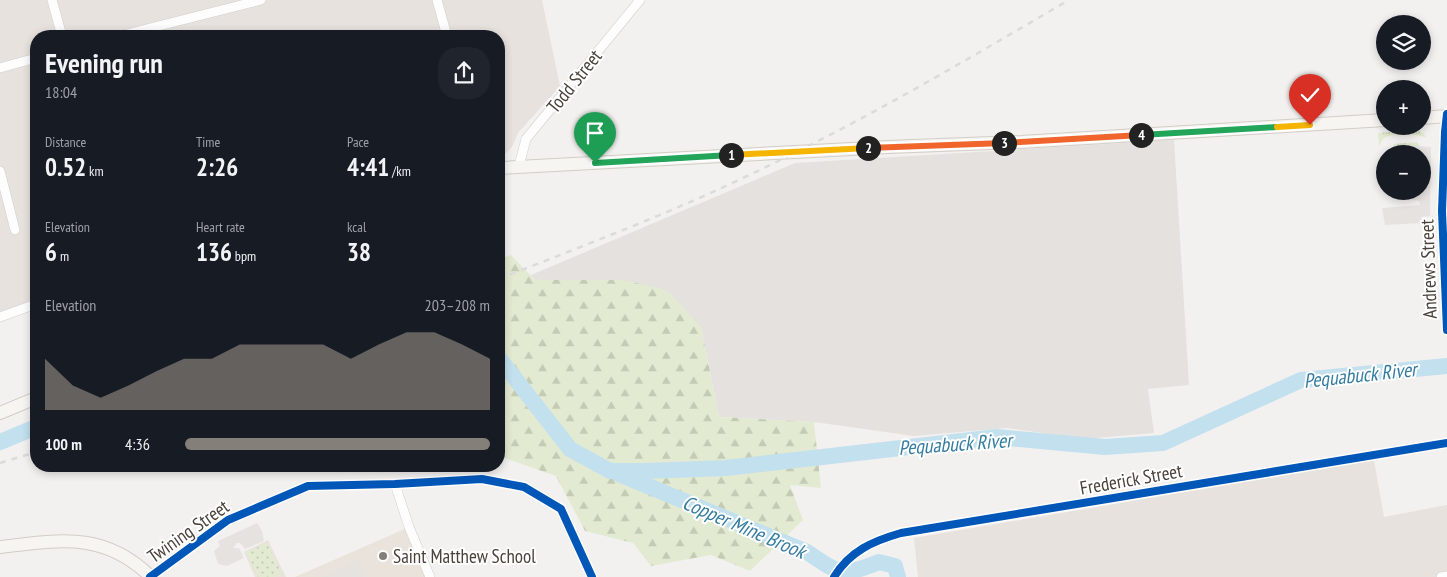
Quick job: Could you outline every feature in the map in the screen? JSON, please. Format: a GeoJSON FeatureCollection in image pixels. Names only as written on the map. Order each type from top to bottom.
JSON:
{"type":"FeatureCollection","features":[{"type":"Feature","properties":{"kind":"main road"},"geometry":{"type":"LineString","coordinates":[[1431,117],[1447,115]]}},
{"type":"Feature","properties":{"kind":"main road"},"geometry":{"type":"LineString","coordinates":[[505,167],[888,147],[1021,142],[1376,121]]}},
{"type":"Feature","properties":{"kind":"main road"},"geometry":{"type":"LineString","coordinates":[[0,413],[30,400]]}},
{"type":"Feature","properties":{"kind":"main road"},"geometry":{"type":"LineString","coordinates":[[0,547],[69,540],[94,543],[116,551],[138,565],[151,577]]}},
{"type":"Feature","properties":{"kind":"street"},"geometry":{"type":"LineString","coordinates":[[52,0],[60,30]]}},
{"type":"Feature","properties":{"kind":"street"},"geometry":{"type":"LineString","coordinates":[[143,30],[261,0]]}},
{"type":"Feature","properties":{"kind":"street"},"geometry":{"type":"LineString","coordinates":[[437,0],[445,30]]}},
{"type":"Feature","properties":{"kind":"street","name":"Todd Street"},"geometry":{"type":"LineString","coordinates":[[519,166],[526,140],[640,0]]}},
{"type":"Feature","properties":{"kind":"street"},"geometry":{"type":"LineString","coordinates":[[0,68],[30,60]]}},
{"type":"Feature","properties":{"kind":"street","name":"Andrews Street"},"geometry":{"type":"LineString","coordinates":[[1447,115],[1445,211],[1447,328]]}},
{"type":"Feature","properties":{"kind":"street"},"geometry":{"type":"LineString","coordinates":[[0,171],[15,230]]}},
{"type":"Feature","properties":{"kind":"street"},"geometry":{"type":"LineString","coordinates":[[0,317],[30,306]]}},
{"type":"Feature","properties":{"kind":"street","name":"Frederick Street"},"geometry":{"type":"LineString","coordinates":[[834,577],[844,563],[864,547],[879,539],[901,533],[1447,443]]}},
{"type":"Feature","properties":{"kind":"street","name":"Twining Street"},"geometry":{"type":"LineString","coordinates":[[151,577],[219,525],[298,489],[320,485],[395,484],[482,479],[524,487],[561,509],[592,577]]}},
{"type":"Feature","properties":{"kind":"street"},"geometry":{"type":"LineString","coordinates":[[395,484],[409,527],[430,577]]}},
{"type":"Feature","properties":{"kind":"street"},"geometry":{"type":"LineString","coordinates":[[1441,577],[1447,576]]}},
{"type":"Feature","properties":{"kind":"shaded area"},"geometry":{"type":"Polygon","coordinates":[[[0,0],[542,0],[560,86],[518,133],[512,147],[505,153],[505,30],[30,30],[30,301],[0,313],[0,0]]]}},
{"type":"Feature","properties":{"kind":"shaded area"},"geometry":{"type":"Polygon","coordinates":[[[1174,140],[1189,385],[1148,389],[1154,433],[1085,439],[1007,428],[914,436],[814,422],[719,417],[701,327],[535,280],[531,275],[795,163],[1174,140]]]}},
{"type":"Feature","properties":{"kind":"shaded area"},"geometry":{"type":"Polygon","coordinates":[[[1412,200],[1430,200],[1430,216],[1421,217],[1421,223],[1385,225],[1382,208],[1420,205],[1419,201],[1412,200]]]}},
{"type":"Feature","properties":{"kind":"shaded area"},"geometry":{"type":"Polygon","coordinates":[[[1374,460],[1384,517],[1447,505],[1447,577],[918,577],[914,538],[1374,460]]]}},
{"type":"Feature","properties":{"kind":"shaded area"},"geometry":{"type":"Polygon","coordinates":[[[257,523],[262,531],[264,541],[245,549],[240,543],[237,543],[233,548],[239,548],[244,558],[227,566],[218,564],[214,551],[220,546],[218,541],[257,523]]]}},
{"type":"Feature","properties":{"kind":"shaded area","name":"Saint Matthew School"},"geometry":{"type":"Polygon","coordinates":[[[409,527],[430,577],[295,577],[409,527]]]}},
{"type":"Feature","properties":{"kind":"shaded area"},"geometry":{"type":"Polygon","coordinates":[[[268,540],[286,577],[255,577],[244,552],[268,540]]]}},
{"type":"Feature","properties":{"kind":"shaded area"},"geometry":{"type":"Polygon","coordinates":[[[357,560],[365,577],[321,577],[357,560]]]}},
{"type":"Feature","properties":{"kind":"green space"},"geometry":{"type":"Polygon","coordinates":[[[1378,135],[1400,135],[1386,137],[1379,145],[1378,135]]]}},
{"type":"Feature","properties":{"kind":"green space"},"geometry":{"type":"Polygon","coordinates":[[[1417,142],[1419,145],[1394,145],[1417,142]]]}},
{"type":"Feature","properties":{"kind":"green space"},"geometry":{"type":"Polygon","coordinates":[[[511,255],[535,280],[623,280],[667,290],[701,327],[719,417],[814,422],[821,488],[790,485],[803,520],[750,571],[711,555],[651,566],[633,543],[585,531],[556,476],[505,458],[505,257],[511,255]]]}},
{"type":"Feature","properties":{"kind":"green space"},"geometry":{"type":"Polygon","coordinates":[[[267,543],[282,574],[275,577],[258,577],[247,552],[267,543]]]}},
{"type":"Feature","properties":{"kind":"waterway","name":"Pequabuck River"},"geometry":{"type":"LineString","coordinates":[[505,366],[570,449],[610,471],[726,468],[997,437],[1105,447],[1163,443],[1301,380],[1447,366]]}},
{"type":"Feature","properties":{"kind":"waterway","name":"Pequabuck River"},"geometry":{"type":"LineString","coordinates":[[0,442],[30,430]]}},
{"type":"Feature","properties":{"kind":"waterway","name":"Copper Mine Brook"},"geometry":{"type":"LineString","coordinates":[[619,474],[807,552],[834,569],[841,571],[857,570],[879,562],[895,566],[898,577]]}},
{"type":"Feature","properties":{"kind":"railway"},"geometry":{"type":"LineString","coordinates":[[505,277],[686,204],[788,156],[910,92],[1069,0]]}},
{"type":"Feature","properties":{"kind":"railway"},"geometry":{"type":"LineString","coordinates":[[0,463],[30,454]]}},
{"type":"Feature","properties":{"kind":"cycle path"},"geometry":{"type":"LineString","coordinates":[[1447,114],[1442,211],[1447,330]]}},
{"type":"Feature","properties":{"kind":"cycle path"},"geometry":{"type":"LineString","coordinates":[[834,577],[847,560],[863,548],[901,533],[1447,443]]}},
{"type":"Feature","properties":{"kind":"cycle path"},"geometry":{"type":"LineString","coordinates":[[150,577],[228,520],[308,486],[482,479],[524,487],[561,509],[592,577]]}},
{"type":"Feature","properties":{"kind":"place","name":"Saint Matthew School"},"geometry":{"type":"Point","coordinates":[383,556]}},
{"type":"Feature","properties":{"kind":"route"},"geometry":{"type":"LineString","coordinates":[[595,163],[888,147],[1021,142],[1310,125]]}}]}
